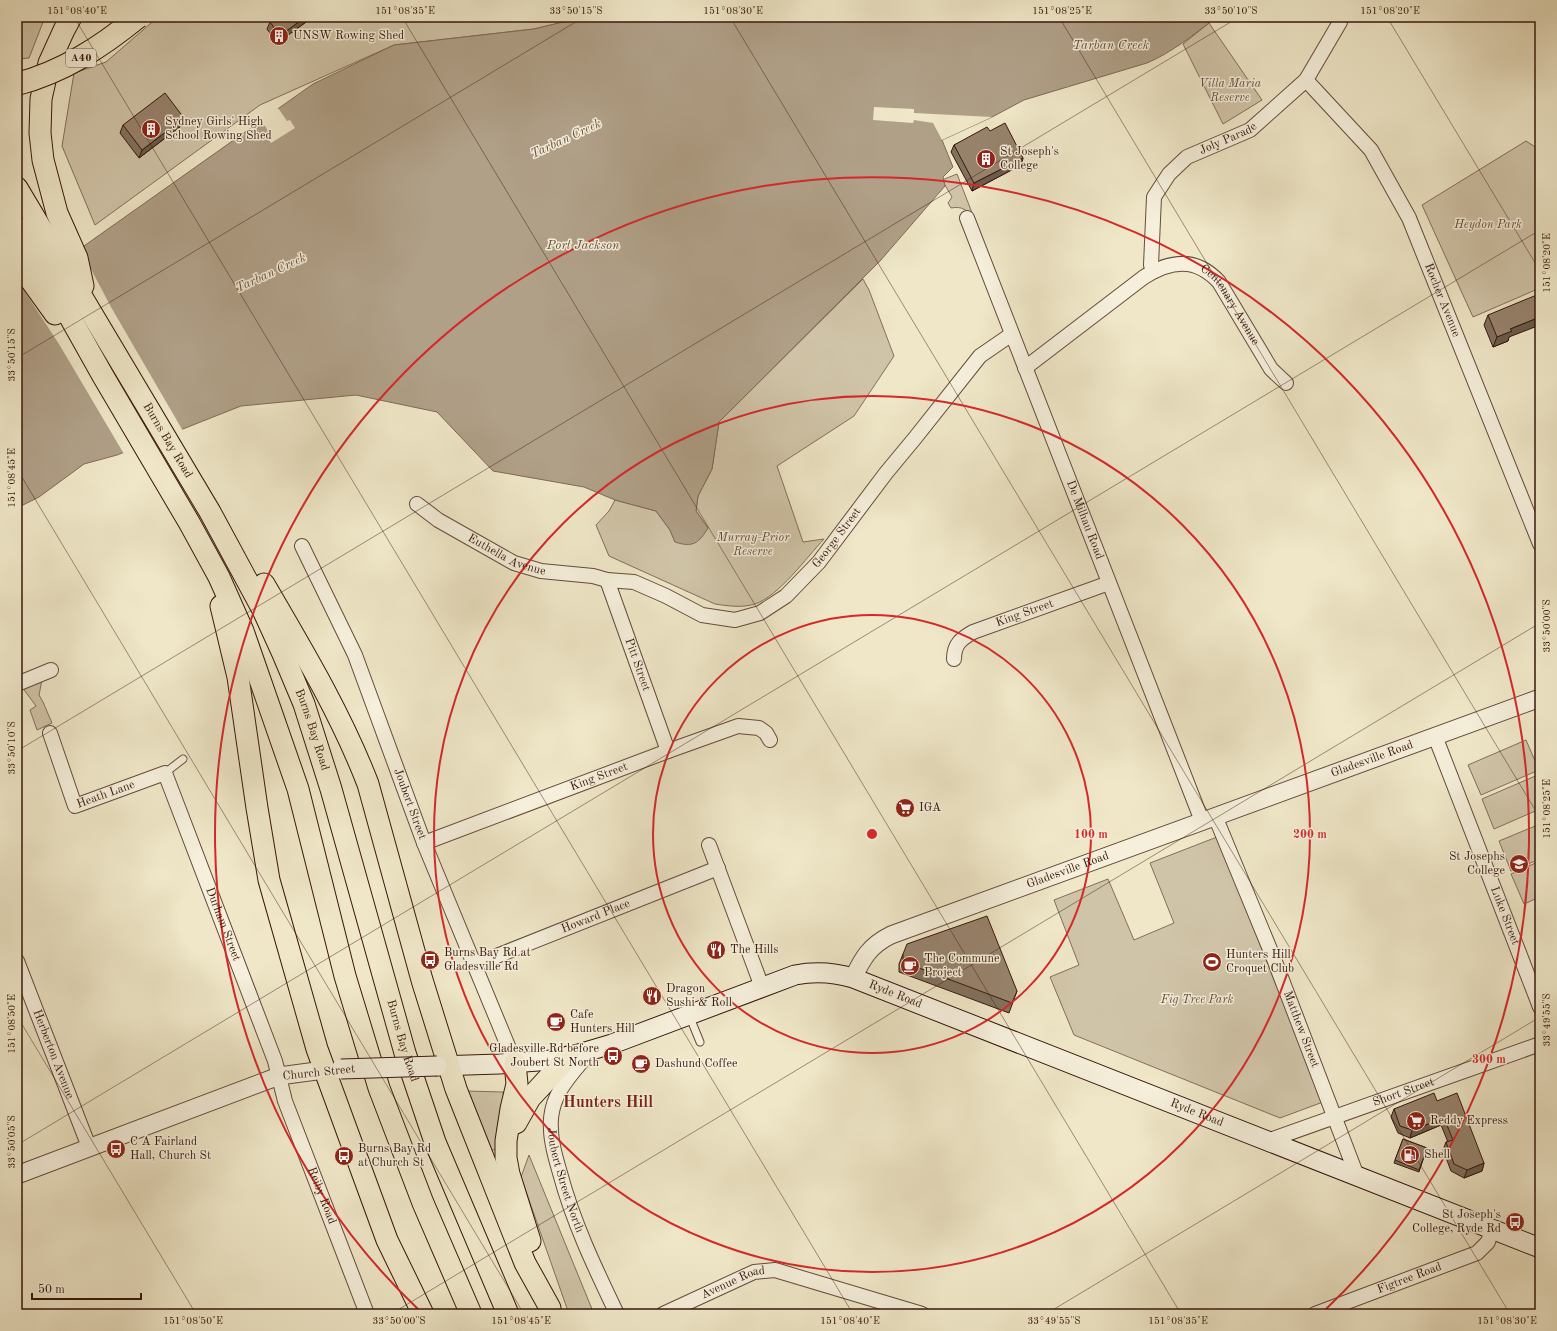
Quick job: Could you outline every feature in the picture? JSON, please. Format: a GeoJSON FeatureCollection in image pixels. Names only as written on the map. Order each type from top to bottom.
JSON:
{"type":"FeatureCollection","features":[{"type":"Feature","properties":{"kind":"highway","name":"A40"},"geometry":{"type":"LineString","coordinates":[[17,84],[49,74],[91,53],[112,39],[138,17]]}},
{"type":"Feature","properties":{"kind":"main road"},"geometry":{"type":"LineString","coordinates":[[71,17],[49,63],[42,99],[40,134],[43,160],[58,213],[77,258],[86,302]]}},
{"type":"Feature","properties":{"kind":"main road","name":"Burns Bay Road"},"geometry":{"type":"LineString","coordinates":[[17,188],[210,512],[263,610],[283,654],[304,704],[331,789],[379,962],[413,1076],[435,1142],[508,1314]]}},
{"type":"Feature","properties":{"kind":"main road","name":"Burns Bay Road"},"geometry":{"type":"LineString","coordinates":[[17,227],[34,253],[103,376],[190,524],[222,584],[242,631],[298,789],[345,976],[379,1088],[423,1203],[471,1314]]}},
{"type":"Feature","properties":{"kind":"main road"},"geometry":{"type":"LineString","coordinates":[[17,261],[103,376]]}},
{"type":"Feature","properties":{"kind":"main road"},"geometry":{"type":"LineString","coordinates":[[210,512],[253,564],[322,684],[358,758],[368,784],[422,980],[442,1065],[456,1089],[525,1263],[551,1311]]}},
{"type":"Feature","properties":{"kind":"main road"},"geometry":{"type":"LineString","coordinates":[[190,524],[222,607],[238,677],[269,880],[387,1240],[423,1314]]}},
{"type":"Feature","properties":{"kind":"main road"},"geometry":{"type":"LineString","coordinates":[[689,1014],[795,975],[812,972],[830,972],[853,978]]}},
{"type":"Feature","properties":{"kind":"main road","name":"Ryde Road"},"geometry":{"type":"LineString","coordinates":[[853,978],[1540,1248]]}},
{"type":"Feature","properties":{"kind":"main road","name":"Church Street"},"geometry":{"type":"LineString","coordinates":[[332,1070],[514,1063],[568,1057],[612,1044],[689,1014]]}},
{"type":"Feature","properties":{"kind":"main road"},"geometry":{"type":"LineString","coordinates":[[506,1141],[530,1098],[568,1057]]}},
{"type":"Feature","properties":{"kind":"main road"},"geometry":{"type":"LineString","coordinates":[[514,1063],[517,1084],[506,1141],[506,1158],[551,1311]]}},
{"type":"Feature","properties":{"kind":"street","name":"Joly Parade"},"geometry":{"type":"LineString","coordinates":[[1152,268],[1154,197],[1169,174],[1188,157],[1250,130],[1306,80],[1340,22]]}},
{"type":"Feature","properties":{"kind":"street","name":"Rocher Avenue"},"geometry":{"type":"LineString","coordinates":[[1306,80],[1371,150],[1409,218],[1540,544]]}},
{"type":"Feature","properties":{"kind":"street","name":"De Milhau Road"},"geometry":{"type":"LineString","coordinates":[[967,218],[1109,583],[1209,819]]}},
{"type":"Feature","properties":{"kind":"street","name":"Centenary Avenue"},"geometry":{"type":"LineString","coordinates":[[1025,368],[1144,277],[1152,268],[1191,265],[1202,268],[1210,273],[1219,282],[1270,369],[1286,383]]}},
{"type":"Feature","properties":{"kind":"street","name":"George Street"},"geometry":{"type":"LineString","coordinates":[[606,580],[634,582],[666,596],[702,615],[735,620],[760,613],[786,596],[819,562],[886,473],[980,356],[1012,334]]}},
{"type":"Feature","properties":{"kind":"street","name":"Euthella Avenue"},"geometry":{"type":"LineString","coordinates":[[417,504],[438,520],[514,563],[541,571],[593,576],[606,580]]}},
{"type":"Feature","properties":{"kind":"street","name":"Joubert Street"},"geometry":{"type":"LineString","coordinates":[[302,546],[355,655],[424,843],[514,1063]]}},
{"type":"Feature","properties":{"kind":"street","name":"Pitt Street"},"geometry":{"type":"LineString","coordinates":[[606,580],[668,750]]}},
{"type":"Feature","properties":{"kind":"street","name":"King Street"},"geometry":{"type":"LineString","coordinates":[[954,659],[954,651],[958,643],[961,639],[973,632],[1109,583]]}},
{"type":"Feature","properties":{"kind":"street"},"geometry":{"type":"LineString","coordinates":[[17,684],[51,670]]}},
{"type":"Feature","properties":{"kind":"street","name":"Gladesville Road"},"geometry":{"type":"LineString","coordinates":[[853,978],[865,954],[876,944],[891,935],[1540,698]]}},
{"type":"Feature","properties":{"kind":"street","name":"King Street"},"geometry":{"type":"LineString","coordinates":[[424,843],[668,750],[738,726],[759,728],[766,733],[770,740]]}},
{"type":"Feature","properties":{"kind":"street","name":"Heath Lane"},"geometry":{"type":"LineString","coordinates":[[50,733],[76,806],[165,773]]}},
{"type":"Feature","properties":{"kind":"street","name":"Luke Street"},"geometry":{"type":"LineString","coordinates":[[1435,736],[1540,1007]]}},
{"type":"Feature","properties":{"kind":"street","name":"Durham Street"},"geometry":{"type":"LineString","coordinates":[[165,773],[275,1061],[279,1076]]}},
{"type":"Feature","properties":{"kind":"street","name":"Matthew Street"},"geometry":{"type":"LineString","coordinates":[[1209,819],[1274,959],[1357,1176]]}},
{"type":"Feature","properties":{"kind":"street"},"geometry":{"type":"LineString","coordinates":[[709,845],[762,987]]}},
{"type":"Feature","properties":{"kind":"street","name":"Howard Place"},"geometry":{"type":"LineString","coordinates":[[474,965],[718,868]]}},
{"type":"Feature","properties":{"kind":"street","name":"Herberton Avenue"},"geometry":{"type":"LineString","coordinates":[[17,961],[89,1147]]}},
{"type":"Feature","properties":{"kind":"street","name":"Short Street"},"geometry":{"type":"LineString","coordinates":[[1267,1141],[1540,1044]]}},
{"type":"Feature","properties":{"kind":"street","name":"Joubert Street North"},"geometry":{"type":"LineString","coordinates":[[592,1050],[563,1085],[557,1096],[553,1108],[550,1128],[553,1149],[563,1186],[576,1224],[591,1260],[617,1314]]}},
{"type":"Feature","properties":{"kind":"street","name":"Church Street"},"geometry":{"type":"LineString","coordinates":[[17,1175],[279,1076],[332,1070]]}},
{"type":"Feature","properties":{"kind":"street","name":"Reiby Road"},"geometry":{"type":"LineString","coordinates":[[279,1076],[284,1101],[367,1314]]}},
{"type":"Feature","properties":{"kind":"street","name":"Figtree Road"},"geometry":{"type":"LineString","coordinates":[[1315,1314],[1477,1253],[1488,1242],[1492,1229]]}},
{"type":"Feature","properties":{"kind":"street","name":"Avenue Road"},"geometry":{"type":"LineString","coordinates":[[663,1314],[754,1272],[775,1270],[922,1314]]}},
{"type":"Feature","properties":{"kind":"lane","name":"Heath Lane"},"geometry":{"type":"LineString","coordinates":[[165,773],[183,759]]}},
{"type":"Feature","properties":{"kind":"lane"},"geometry":{"type":"LineString","coordinates":[[689,1014],[700,1042]]}},
{"type":"Feature","properties":{"kind":"green space"},"geometry":{"type":"Polygon","coordinates":[[[17,17],[45,17],[29,58],[17,59],[17,17]]]}},
{"type":"Feature","properties":{"kind":"green space"},"geometry":{"type":"Polygon","coordinates":[[[158,17],[584,17],[534,29],[394,45],[260,105],[95,225],[62,146],[74,73],[106,62],[158,17]]]}},
{"type":"Feature","properties":{"kind":"green space","name":"Villa Maria Reserve"},"geometry":{"type":"Polygon","coordinates":[[[1209,23],[1262,100],[1223,124],[1183,44],[1209,23]]]}},
{"type":"Feature","properties":{"kind":"green space","name":"Heydon Park"},"geometry":{"type":"Polygon","coordinates":[[[1526,141],[1540,150],[1540,288],[1473,317],[1422,205],[1526,141]]]}},
{"type":"Feature","properties":{"kind":"green space"},"geometry":{"type":"Polygon","coordinates":[[[957,174],[974,218],[964,209],[951,208],[948,203],[952,197],[942,180],[957,174]]]}},
{"type":"Feature","properties":{"kind":"green space","name":"Murray-Prior Reserve"},"geometry":{"type":"Polygon","coordinates":[[[863,279],[869,290],[894,356],[854,416],[777,466],[803,542],[824,539],[792,576],[764,600],[755,604],[740,606],[715,604],[609,556],[596,525],[609,511],[615,500],[656,511],[670,530],[675,542],[708,528],[696,511],[698,496],[712,469],[719,422],[863,279]]]}},
{"type":"Feature","properties":{"kind":"green space"},"geometry":{"type":"Polygon","coordinates":[[[42,680],[39,695],[52,723],[37,730],[30,710],[36,706],[22,687],[42,680]]]}},
{"type":"Feature","properties":{"kind":"green space"},"geometry":{"type":"Polygon","coordinates":[[[1526,740],[1539,770],[1481,795],[1468,765],[1526,740]]]}},
{"type":"Feature","properties":{"kind":"green space"},"geometry":{"type":"Polygon","coordinates":[[[1540,774],[1540,809],[1494,829],[1482,799],[1540,774]]]}},
{"type":"Feature","properties":{"kind":"green space"},"geometry":{"type":"Polygon","coordinates":[[[1540,824],[1540,859],[1511,871],[1499,841],[1540,824]]]}},
{"type":"Feature","properties":{"kind":"green space","name":"Fig Tree Park"},"geometry":{"type":"Polygon","coordinates":[[[1217,837],[1323,1102],[1280,1118],[1074,1035],[1050,977],[1079,965],[1054,900],[1108,879],[1134,940],[1174,923],[1150,863],[1217,837]]]}},
{"type":"Feature","properties":{"kind":"green space"},"geometry":{"type":"Polygon","coordinates":[[[1540,861],[1540,897],[1524,904],[1511,874],[1540,861]]]}},
{"type":"Feature","properties":{"kind":"green space"},"geometry":{"type":"Polygon","coordinates":[[[466,1091],[503,1092],[505,1103],[500,1114],[496,1137],[496,1149],[487,1152],[466,1091]]]}},
{"type":"Feature","properties":{"kind":"green space"},"geometry":{"type":"Polygon","coordinates":[[[529,1155],[594,1314],[569,1314],[521,1177],[529,1155]]]}},
{"type":"Feature","properties":{"kind":"water","name":"Port Jackson"},"geometry":{"type":"Polygon","coordinates":[[[584,17],[1217,17],[1175,48],[1157,59],[1024,100],[992,117],[942,140],[953,167],[943,177],[945,186],[880,261],[719,422],[712,469],[698,496],[696,511],[708,528],[702,537],[695,543],[681,544],[675,542],[670,530],[656,511],[615,500],[584,487],[493,471],[437,412],[356,395],[241,406],[117,455],[84,464],[39,497],[17,508],[17,276],[84,246],[313,84],[394,45],[534,29],[584,17]]]}},
{"type":"Feature","properties":{"kind":"pier"},"geometry":{"type":"Polygon","coordinates":[[[874,107],[914,109],[914,113],[992,117],[942,140],[933,123],[914,120],[913,123],[873,120],[874,107]]]}},
{"type":"Feature","properties":{"kind":"pier"},"geometry":{"type":"Polygon","coordinates":[[[278,108],[287,121],[290,120],[295,128],[271,143],[266,135],[269,132],[260,119],[278,108]]]}},
{"type":"Feature","properties":{"kind":"pier"},"geometry":{"type":"Polygon","coordinates":[[[82,252],[111,307],[183,431],[124,454],[59,344],[17,280],[17,274],[82,252]]]}},
{"type":"Feature","properties":{"kind":"building"},"geometry":{"type":"Polygon","coordinates":[[[276,17],[305,17],[280,36],[270,22],[276,17]]]}},
{"type":"Feature","properties":{"kind":"building","name":"Sydney Girls' High School Rowing Shed"},"geometry":{"type":"Polygon","coordinates":[[[165,93],[184,118],[142,150],[123,125],[165,93]]]}},
{"type":"Feature","properties":{"kind":"building","name":"St Joseph's College"},"geometry":{"type":"Polygon","coordinates":[[[1005,123],[1023,158],[974,183],[954,145],[987,127],[990,131],[1005,123]]]}},
{"type":"Feature","properties":{"kind":"building"},"geometry":{"type":"Polygon","coordinates":[[[1539,294],[1540,317],[1510,329],[1512,331],[1497,337],[1488,315],[1539,294]]]}},
{"type":"Feature","properties":{"kind":"building"},"geometry":{"type":"Polygon","coordinates":[[[987,916],[1017,991],[1012,1003],[903,962],[903,954],[907,944],[987,916]]]}},
{"type":"Feature","properties":{"kind":"building"},"geometry":{"type":"Polygon","coordinates":[[[1434,1093],[1437,1101],[1457,1093],[1484,1163],[1467,1170],[1454,1164],[1446,1142],[1453,1140],[1444,1118],[1412,1130],[1400,1126],[1394,1109],[1434,1093]]]}},
{"type":"Feature","properties":{"kind":"building"},"geometry":{"type":"Polygon","coordinates":[[[1403,1139],[1427,1148],[1419,1170],[1395,1160],[1403,1139]]]}},
{"type":"Feature","properties":{"kind":"place","name":"UNSW Rowing Shed"},"geometry":{"type":"Point","coordinates":[279,36]}},
{"type":"Feature","properties":{"kind":"place","name":"Sydney Girls' High School Rowing Shed"},"geometry":{"type":"Point","coordinates":[151,129]}},
{"type":"Feature","properties":{"kind":"place","name":"St Joseph's College"},"geometry":{"type":"Point","coordinates":[986,159]}},
{"type":"Feature","properties":{"kind":"place","name":"IGA"},"geometry":{"type":"Point","coordinates":[905,808]}},
{"type":"Feature","properties":{"kind":"place","name":"St Josephs College"},"geometry":{"type":"Point","coordinates":[1519,864]}},
{"type":"Feature","properties":{"kind":"place","name":"The Hills"},"geometry":{"type":"Point","coordinates":[716,950]}},
{"type":"Feature","properties":{"kind":"place","name":"Burns Bay Rd at Gladesville Rd"},"geometry":{"type":"Point","coordinates":[430,960]}},
{"type":"Feature","properties":{"kind":"place","name":"Hunters Hill Croquet Club"},"geometry":{"type":"Point","coordinates":[1212,962]}},
{"type":"Feature","properties":{"kind":"place","name":"The Commune Project"},"geometry":{"type":"Point","coordinates":[910,966]}},
{"type":"Feature","properties":{"kind":"place","name":"Dragon Sushi & Roll"},"geometry":{"type":"Point","coordinates":[652,996]}},
{"type":"Feature","properties":{"kind":"place","name":"Cafe Hunters Hill"},"geometry":{"type":"Point","coordinates":[556,1022]}},
{"type":"Feature","properties":{"kind":"place","name":"Gladesville Rd before Joubert St North"},"geometry":{"type":"Point","coordinates":[613,1056]}},
{"type":"Feature","properties":{"kind":"place","name":"Dashund Coffee"},"geometry":{"type":"Point","coordinates":[641,1064]}},
{"type":"Feature","properties":{"kind":"place","name":"Reddy Express"},"geometry":{"type":"Point","coordinates":[1416,1121]}},
{"type":"Feature","properties":{"kind":"place","name":"C A Fairland Hall, Church St"},"geometry":{"type":"Point","coordinates":[116,1149]}},
{"type":"Feature","properties":{"kind":"place","name":"Shell"},"geometry":{"type":"Point","coordinates":[1410,1155]}},
{"type":"Feature","properties":{"kind":"place","name":"Burns Bay Rd at Church St"},"geometry":{"type":"Point","coordinates":[344,1156]}},
{"type":"Feature","properties":{"kind":"place","name":"St Joseph's College, Ryde Rd"},"geometry":{"type":"Point","coordinates":[1515,1222]}},
{"type":"Feature","properties":{"kind":"district","name":"Hunters Hill"},"geometry":{"type":"Point","coordinates":[608,1103]}},
{"type":"Feature","properties":{"kind":"water label","name":"Tarban Creek"},"geometry":{"type":"Point","coordinates":[1111,45]}},
{"type":"Feature","properties":{"kind":"water label","name":"Tarban Creek"},"geometry":{"type":"Point","coordinates":[566,139]}},
{"type":"Feature","properties":{"kind":"water label","name":"Tarban Creek"},"geometry":{"type":"Point","coordinates":[271,273]}}]}
